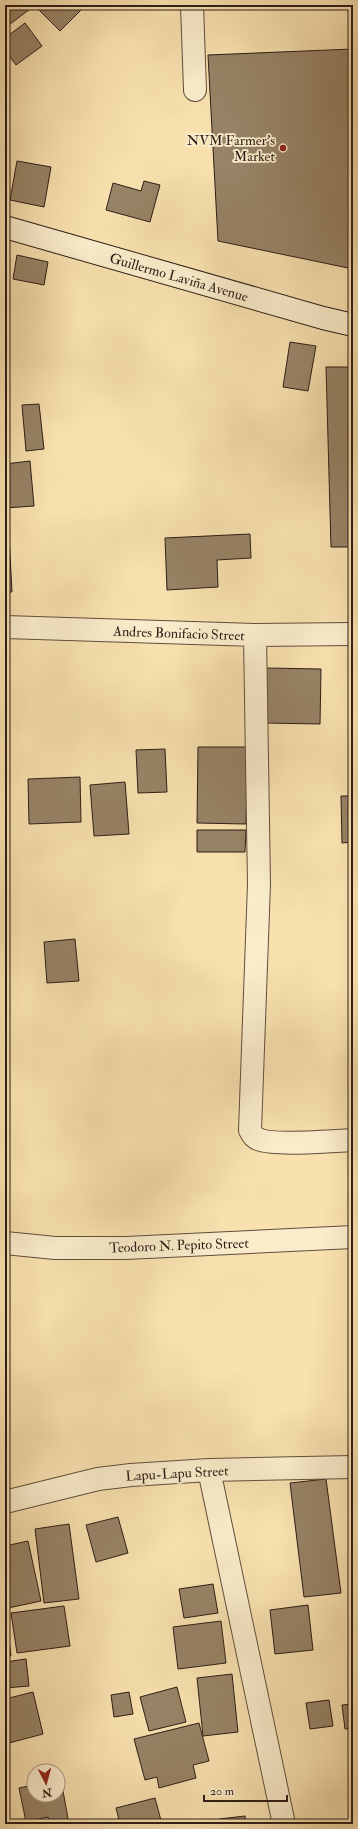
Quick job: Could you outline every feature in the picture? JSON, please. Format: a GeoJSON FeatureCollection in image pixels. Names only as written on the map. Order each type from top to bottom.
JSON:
{"type":"FeatureCollection","features":[{"type":"Feature","properties":{"kind":"street"},"geometry":{"type":"LineString","coordinates":[[192,5],[195,90]]}},
{"type":"Feature","properties":{"kind":"street","name":"Guillermo Laviña Avenue"},"geometry":{"type":"LineString","coordinates":[[5,227],[323,318],[353,325]]}},
{"type":"Feature","properties":{"kind":"street","name":"Andres Bonifacio Street"},"geometry":{"type":"LineString","coordinates":[[5,627],[255,635],[353,634]]}},
{"type":"Feature","properties":{"kind":"street"},"geometry":{"type":"LineString","coordinates":[[255,635],[259,884],[250,1130],[253,1136],[261,1140],[287,1142],[353,1140]]}},
{"type":"Feature","properties":{"kind":"street","name":"Teodoro N. Pepito Street"},"geometry":{"type":"LineString","coordinates":[[5,1243],[56,1248],[126,1248],[353,1237]]}},
{"type":"Feature","properties":{"kind":"street","name":"Lapu-Lapu Street"},"geometry":{"type":"LineString","coordinates":[[5,1502],[98,1479],[131,1475],[209,1470],[353,1467]]}},
{"type":"Feature","properties":{"kind":"street"},"geometry":{"type":"LineString","coordinates":[[209,1470],[284,1824]]}},
{"type":"Feature","properties":{"kind":"building"},"geometry":{"type":"Polygon","coordinates":[[[5,5],[27,5],[30,9],[10,24],[5,17],[5,5]]]}},
{"type":"Feature","properties":{"kind":"building"},"geometry":{"type":"Polygon","coordinates":[[[44,5],[76,5],[81,10],[60,31],[39,10],[44,5]]]}},
{"type":"Feature","properties":{"kind":"building"},"geometry":{"type":"Polygon","coordinates":[[[25,23],[42,46],[16,65],[5,50],[5,38],[25,23]]]}},
{"type":"Feature","properties":{"kind":"building","name":"NVM Farmer's Market"},"geometry":{"type":"Polygon","coordinates":[[[353,49],[353,269],[218,241],[208,55],[353,49]]]}},
{"type":"Feature","properties":{"kind":"building"},"geometry":{"type":"Polygon","coordinates":[[[17,161],[51,167],[44,207],[10,200],[17,161]]]}},
{"type":"Feature","properties":{"kind":"building"},"geometry":{"type":"Polygon","coordinates":[[[144,181],[160,185],[150,222],[106,210],[113,183],[141,191],[144,181]]]}},
{"type":"Feature","properties":{"kind":"building"},"geometry":{"type":"Polygon","coordinates":[[[17,255],[48,262],[44,285],[13,279],[17,255]]]}},
{"type":"Feature","properties":{"kind":"building"},"geometry":{"type":"Polygon","coordinates":[[[290,342],[316,346],[308,391],[283,387],[290,342]]]}},
{"type":"Feature","properties":{"kind":"building"},"geometry":{"type":"Polygon","coordinates":[[[326,367],[353,367],[353,547],[331,547],[326,367]]]}},
{"type":"Feature","properties":{"kind":"building"},"geometry":{"type":"Polygon","coordinates":[[[39,404],[44,449],[26,451],[22,405],[39,404]]]}},
{"type":"Feature","properties":{"kind":"building"},"geometry":{"type":"Polygon","coordinates":[[[30,461],[34,506],[5,508],[5,464],[30,461]]]}},
{"type":"Feature","properties":{"kind":"building"},"geometry":{"type":"Polygon","coordinates":[[[5,516],[8,516],[12,592],[5,592],[5,516]]]}},
{"type":"Feature","properties":{"kind":"building"},"geometry":{"type":"Polygon","coordinates":[[[250,534],[251,558],[217,560],[218,587],[167,590],[165,538],[250,534]]]}},
{"type":"Feature","properties":{"kind":"building"},"geometry":{"type":"Polygon","coordinates":[[[266,668],[321,669],[320,724],[265,723],[266,668]]]}},
{"type":"Feature","properties":{"kind":"building"},"geometry":{"type":"Polygon","coordinates":[[[198,747],[248,747],[246,824],[197,823],[198,747]]]}},
{"type":"Feature","properties":{"kind":"building"},"geometry":{"type":"Polygon","coordinates":[[[165,749],[167,792],[138,793],[136,750],[165,749]]]}},
{"type":"Feature","properties":{"kind":"building"},"geometry":{"type":"Polygon","coordinates":[[[80,777],[81,822],[29,824],[28,779],[80,777]]]}},
{"type":"Feature","properties":{"kind":"building"},"geometry":{"type":"Polygon","coordinates":[[[125,782],[129,834],[94,836],[90,785],[125,782]]]}},
{"type":"Feature","properties":{"kind":"building"},"geometry":{"type":"Polygon","coordinates":[[[341,796],[353,796],[353,842],[342,843],[341,796]]]}},
{"type":"Feature","properties":{"kind":"building"},"geometry":{"type":"Polygon","coordinates":[[[197,830],[246,830],[245,852],[197,852],[197,830]]]}},
{"type":"Feature","properties":{"kind":"building"},"geometry":{"type":"Polygon","coordinates":[[[75,939],[79,981],[47,983],[44,942],[75,939]]]}},
{"type":"Feature","properties":{"kind":"building"},"geometry":{"type":"Polygon","coordinates":[[[326,1479],[341,1593],[304,1597],[290,1483],[326,1479]]]}},
{"type":"Feature","properties":{"kind":"building"},"geometry":{"type":"Polygon","coordinates":[[[118,1517],[128,1553],[96,1562],[86,1525],[118,1517]]]}},
{"type":"Feature","properties":{"kind":"building"},"geometry":{"type":"Polygon","coordinates":[[[69,1524],[79,1599],[44,1603],[35,1529],[69,1524]]]}},
{"type":"Feature","properties":{"kind":"building"},"geometry":{"type":"Polygon","coordinates":[[[28,1541],[41,1601],[8,1608],[5,1593],[5,1546],[28,1541]]]}},
{"type":"Feature","properties":{"kind":"building"},"geometry":{"type":"Polygon","coordinates":[[[213,1584],[218,1613],[184,1618],[179,1589],[213,1584]]]}},
{"type":"Feature","properties":{"kind":"building"},"geometry":{"type":"Polygon","coordinates":[[[308,1605],[313,1650],[275,1654],[270,1610],[308,1605]]]}},
{"type":"Feature","properties":{"kind":"building"},"geometry":{"type":"Polygon","coordinates":[[[64,1606],[70,1646],[17,1653],[11,1613],[64,1606]]]}},
{"type":"Feature","properties":{"kind":"building"},"geometry":{"type":"Polygon","coordinates":[[[221,1621],[226,1663],[178,1669],[173,1627],[221,1621]]]}},
{"type":"Feature","properties":{"kind":"building"},"geometry":{"type":"Polygon","coordinates":[[[7,1622],[11,1656],[5,1657],[5,1623],[7,1622]]]}},
{"type":"Feature","properties":{"kind":"building"},"geometry":{"type":"Polygon","coordinates":[[[26,1659],[29,1686],[5,1688],[5,1662],[26,1659]]]}},
{"type":"Feature","properties":{"kind":"building"},"geometry":{"type":"Polygon","coordinates":[[[232,1674],[238,1732],[203,1736],[197,1678],[232,1674]]]}},
{"type":"Feature","properties":{"kind":"building"},"geometry":{"type":"Polygon","coordinates":[[[177,1687],[186,1722],[149,1731],[140,1697],[177,1687]]]}},
{"type":"Feature","properties":{"kind":"building"},"geometry":{"type":"Polygon","coordinates":[[[33,1692],[43,1734],[9,1743],[5,1726],[5,1699],[33,1692]]]}},
{"type":"Feature","properties":{"kind":"building"},"geometry":{"type":"Polygon","coordinates":[[[129,1692],[133,1714],[114,1717],[111,1695],[129,1692]]]}},
{"type":"Feature","properties":{"kind":"building"},"geometry":{"type":"Polygon","coordinates":[[[329,1700],[333,1726],[310,1729],[306,1703],[329,1700]]]}},
{"type":"Feature","properties":{"kind":"building"},"geometry":{"type":"Polygon","coordinates":[[[353,1704],[353,1728],[345,1729],[342,1705],[353,1704]]]}},
{"type":"Feature","properties":{"kind":"building"},"geometry":{"type":"Polygon","coordinates":[[[199,1723],[209,1761],[193,1765],[196,1778],[159,1788],[157,1777],[145,1780],[134,1739],[199,1723]]]}},
{"type":"Feature","properties":{"kind":"building"},"geometry":{"type":"Polygon","coordinates":[[[26,1787],[26,1803],[65,1803],[69,1824],[50,1824],[48,1817],[26,1822],[19,1788],[26,1787]]]}},
{"type":"Feature","properties":{"kind":"building"},"geometry":{"type":"Polygon","coordinates":[[[155,1798],[162,1824],[120,1824],[116,1808],[155,1798]]]}},
{"type":"Feature","properties":{"kind":"building"},"geometry":{"type":"Polygon","coordinates":[[[245,1816],[246,1824],[219,1824],[219,1819],[245,1816]]]}},
{"type":"Feature","properties":{"kind":"place","name":"NVM Farmer's Market"},"geometry":{"type":"Point","coordinates":[283,148]}}]}
